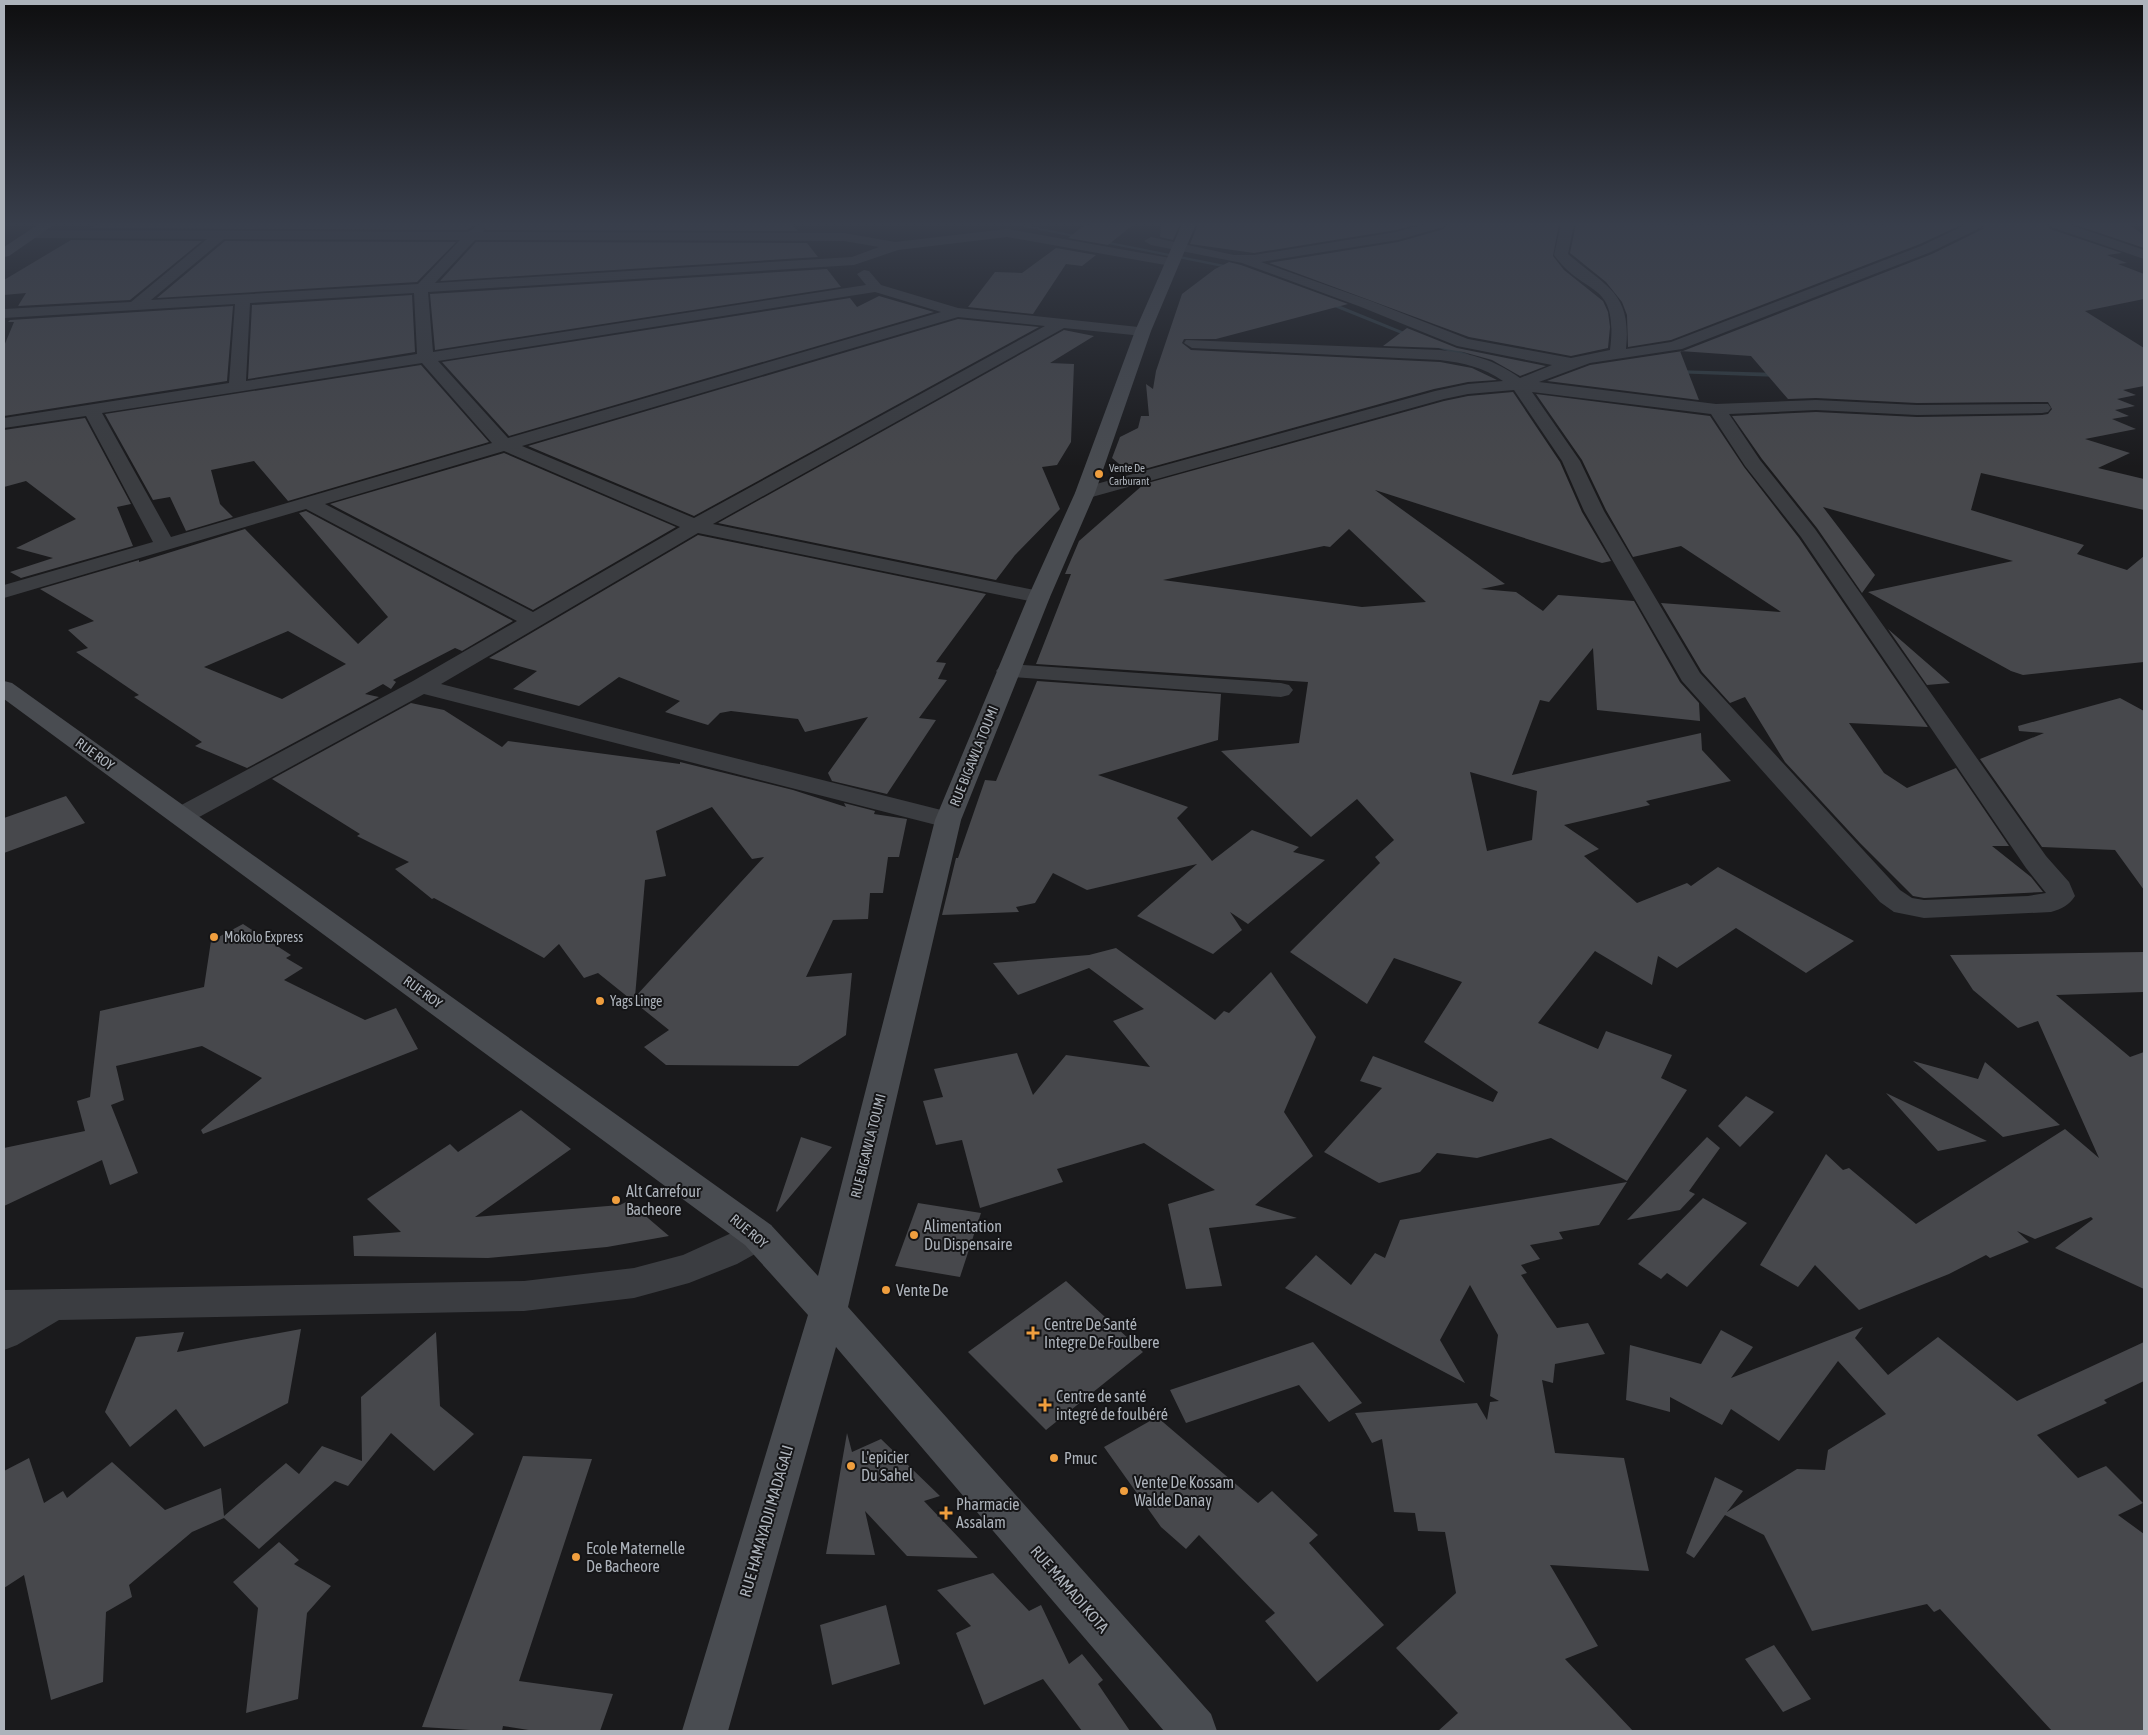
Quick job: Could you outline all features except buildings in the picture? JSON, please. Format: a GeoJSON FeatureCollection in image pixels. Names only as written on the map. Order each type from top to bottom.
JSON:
{"type":"FeatureCollection","features":[{"type":"Feature","properties":{"kind":"street"},"geometry":{"type":"LineString","coordinates":[[4,314],[152,305]]}},
{"type":"Feature","properties":{"kind":"street"},"geometry":{"type":"LineString","coordinates":[[237,386],[243,305]]}},
{"type":"Feature","properties":{"kind":"street"},"geometry":{"type":"LineString","coordinates":[[422,305],[425,356],[503,444],[695,526],[1039,597]]}},
{"type":"Feature","properties":{"kind":"street"},"geometry":{"type":"LineString","coordinates":[[4,423],[425,356],[763,305]]}},
{"type":"Feature","properties":{"kind":"street"},"geometry":{"type":"LineString","coordinates":[[933,305],[957,312],[1143,331]]}},
{"type":"Feature","properties":{"kind":"street","name":"RUE BIGAWLA TOUMI"},"geometry":{"type":"LineString","coordinates":[[828,1311],[948,820],[1039,597],[1085,493],[1154,305]]}},
{"type":"Feature","properties":{"kind":"street"},"geometry":{"type":"LineString","coordinates":[[1368,305],[1463,343],[1513,354],[1570,363]]}},
{"type":"Feature","properties":{"kind":"street"},"geometry":{"type":"LineString","coordinates":[[1616,305],[1620,312],[1622,330],[1617,355]]}},
{"type":"Feature","properties":{"kind":"street"},"geometry":{"type":"LineString","coordinates":[[1519,385],[1570,363],[1656,351],[1676,346],[1782,305]]}},
{"type":"Feature","properties":{"kind":"street"},"geometry":{"type":"LineString","coordinates":[[4,592],[957,312]]}},
{"type":"Feature","properties":{"kind":"street"},"geometry":{"type":"LineString","coordinates":[[181,816],[421,686],[695,526],[1061,323]]}},
{"type":"Feature","properties":{"kind":"street"},"geometry":{"type":"LineString","coordinates":[[1192,343],[1440,355],[1471,359],[1494,367],[1519,385],[1571,461],[1594,511],[1690,676],[1890,896],[1904,906],[1924,909],[2028,905],[2051,902],[2061,896],[2059,888],[2036,862],[1808,533],[1752,462],[1716,409]]}},
{"type":"Feature","properties":{"kind":"street"},"geometry":{"type":"LineString","coordinates":[[1085,493],[1468,389],[1519,385],[1716,409],[1816,406],[1917,410],[2042,408]]}},
{"type":"Feature","properties":{"kind":"street"},"geometry":{"type":"LineString","coordinates":[[91,409],[165,545]]}},
{"type":"Feature","properties":{"kind":"street"},"geometry":{"type":"LineString","coordinates":[[307,502],[534,621]]}},
{"type":"Feature","properties":{"kind":"street"},"geometry":{"type":"LineString","coordinates":[[1008,671],[1282,690]]}},
{"type":"Feature","properties":{"kind":"street"},"geometry":{"type":"LineString","coordinates":[[421,686],[948,820]]}},
{"type":"Feature","properties":{"kind":"street","name":"RUE ROY"},"geometry":{"type":"LineString","coordinates":[[4,688],[758,1235],[828,1311]]}},
{"type":"Feature","properties":{"kind":"street"},"geometry":{"type":"LineString","coordinates":[[4,1306],[524,1296],[634,1283],[689,1268],[724,1254],[758,1235]]}},
{"type":"Feature","properties":{"kind":"street"},"geometry":{"type":"LineString","coordinates":[[4,1334],[52,1305]]}},
{"type":"Feature","properties":{"kind":"street","name":"RUE HAMAYADJI MADAGALI"},"geometry":{"type":"LineString","coordinates":[[705,1731],[828,1311]]}},
{"type":"Feature","properties":{"kind":"street","name":"RUE MAMADI KOTA"},"geometry":{"type":"LineString","coordinates":[[828,1311],[1194,1731]]}},
{"type":"Feature","properties":{"kind":"waterway"},"geometry":{"type":"LineString","coordinates":[[1334,305],[1416,338]]}},
{"type":"Feature","properties":{"kind":"waterway"},"geometry":{"type":"LineString","coordinates":[[1431,344],[1466,355]]}},
{"type":"Feature","properties":{"kind":"waterway"},"geometry":{"type":"LineString","coordinates":[[1673,372],[1782,375]]}},
{"type":"Feature","properties":{"kind":"place","name":"Vente De Carburant"},"geometry":{"type":"Point","coordinates":[1099,474]}},
{"type":"Feature","properties":{"kind":"place","name":"Mokolo Express"},"geometry":{"type":"Point","coordinates":[214,937]}},
{"type":"Feature","properties":{"kind":"place","name":"Yags Linge"},"geometry":{"type":"Point","coordinates":[600,1001]}},
{"type":"Feature","properties":{"kind":"place","name":"Alt Carrefour Bacheore"},"geometry":{"type":"Point","coordinates":[616,1200]}},
{"type":"Feature","properties":{"kind":"place","name":"Alimentation Du Dispensaire"},"geometry":{"type":"Point","coordinates":[914,1235]}},
{"type":"Feature","properties":{"kind":"place","name":"Vente De"},"geometry":{"type":"Point","coordinates":[886,1290]}},
{"type":"Feature","properties":{"kind":"place","name":"Centre De Santé Integre De Foulbere"},"geometry":{"type":"Point","coordinates":[1033,1333]}},
{"type":"Feature","properties":{"kind":"place","name":"Centre de santé integré de foulbéré"},"geometry":{"type":"Point","coordinates":[1045,1405]}},
{"type":"Feature","properties":{"kind":"place","name":"Pmuc"},"geometry":{"type":"Point","coordinates":[1054,1458]}},
{"type":"Feature","properties":{"kind":"place","name":"L'epicier Du Sahel"},"geometry":{"type":"Point","coordinates":[851,1466]}},
{"type":"Feature","properties":{"kind":"place","name":"Vente De Kossam Walde Danay"},"geometry":{"type":"Point","coordinates":[1124,1491]}},
{"type":"Feature","properties":{"kind":"place","name":"Pharmacie Assalam"},"geometry":{"type":"Point","coordinates":[946,1513]}},
{"type":"Feature","properties":{"kind":"place","name":"Ecole Maternelle De Bacheore"},"geometry":{"type":"Point","coordinates":[576,1557]}}]}
